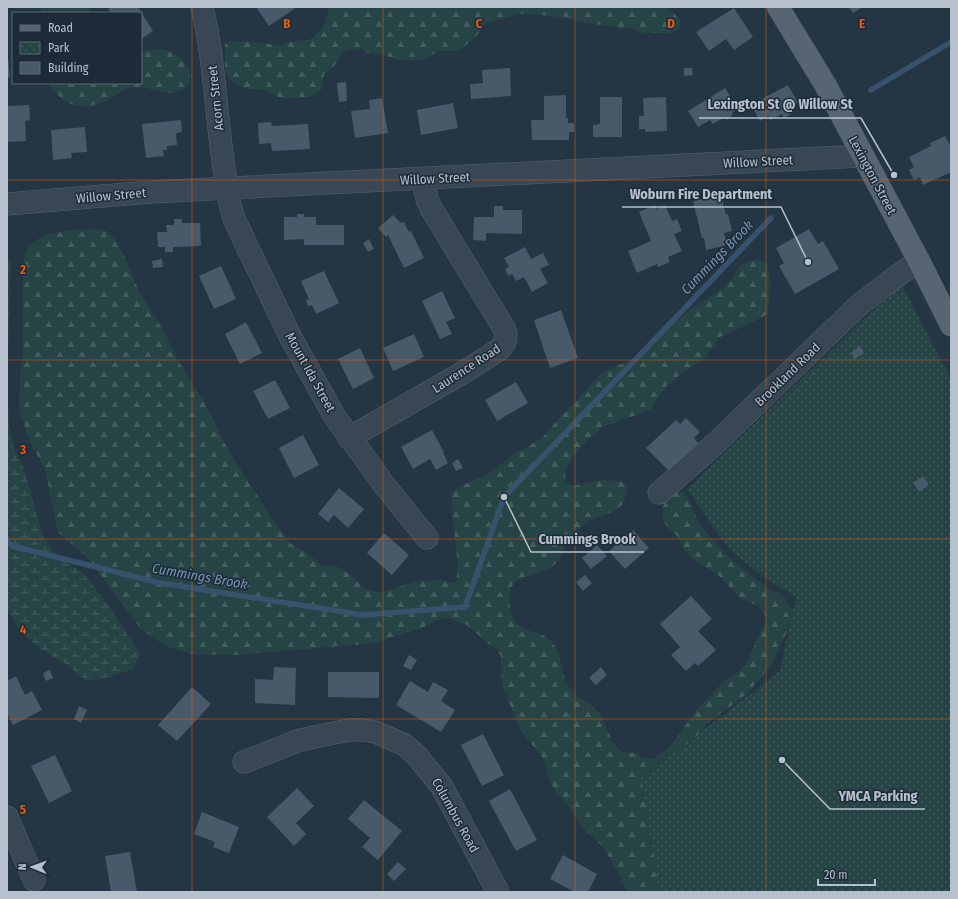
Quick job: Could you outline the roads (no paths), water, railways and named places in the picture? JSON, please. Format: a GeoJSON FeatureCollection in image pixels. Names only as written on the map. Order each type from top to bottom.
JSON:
{"type":"FeatureCollection","features":[{"type":"Feature","properties":{"kind":"main road","name":"Lexington Street"},"geometry":{"type":"LineString","coordinates":[[778,7],[826,86],[919,261],[951,325]]}},
{"type":"Feature","properties":{"kind":"street","name":"Acorn Street"},"geometry":{"type":"LineString","coordinates":[[202,7],[208,33],[218,130],[227,189]]}},
{"type":"Feature","properties":{"kind":"street","name":"Willow Street"},"geometry":{"type":"LineString","coordinates":[[7,204],[151,192],[863,156]]}},
{"type":"Feature","properties":{"kind":"street","name":"Laurence Road"},"geometry":{"type":"LineString","coordinates":[[349,438],[464,372],[500,349],[505,342],[505,330],[431,208],[427,199],[423,179]]}},
{"type":"Feature","properties":{"kind":"street","name":"Mount Ida Street"},"geometry":{"type":"LineString","coordinates":[[227,189],[234,219],[291,338],[316,385],[349,438],[427,538]]}},
{"type":"Feature","properties":{"kind":"street","name":"Brookland Road"},"geometry":{"type":"LineString","coordinates":[[659,493],[715,444],[859,305],[919,261]]}},
{"type":"Feature","properties":{"kind":"street","name":"Columbus Road"},"geometry":{"type":"LineString","coordinates":[[244,762],[294,742],[350,730],[375,732],[405,745],[418,757],[442,787],[498,892]]}},
{"type":"Feature","properties":{"kind":"street"},"geometry":{"type":"LineString","coordinates":[[7,817],[34,880]]}},
{"type":"Feature","properties":{"kind":"waterway","name":"Cummings Brook"},"geometry":{"type":"LineString","coordinates":[[871,90],[951,42]]}},
{"type":"Feature","properties":{"kind":"waterway","name":"Cummings Brook"},"geometry":{"type":"LineString","coordinates":[[7,541],[12,546],[160,583],[363,615],[465,607],[504,497],[771,218]]}},
{"type":"Feature","properties":{"kind":"place","name":"Lexington St @ Willow St"},"geometry":{"type":"Point","coordinates":[894,175]}},
{"type":"Feature","properties":{"kind":"place","name":"Woburn Fire Department"},"geometry":{"type":"Point","coordinates":[808,262]}},
{"type":"Feature","properties":{"kind":"place","name":"Cummings Brook"},"geometry":{"type":"Point","coordinates":[504,497]}},
{"type":"Feature","properties":{"kind":"place","name":"YMCA Parking"},"geometry":{"type":"Point","coordinates":[782,760]}}]}
